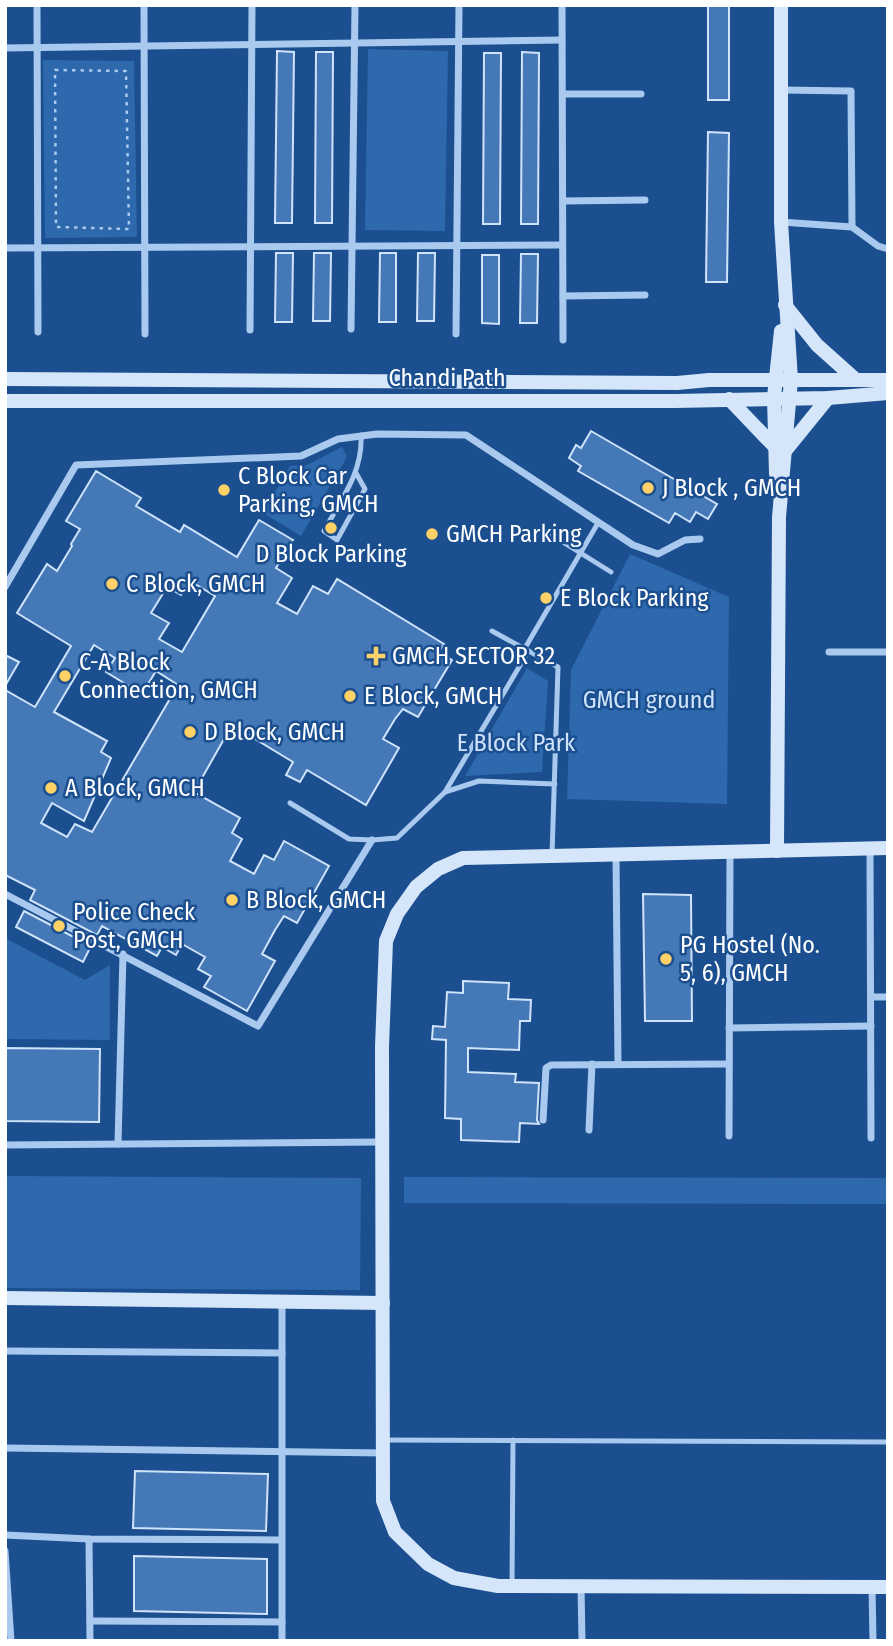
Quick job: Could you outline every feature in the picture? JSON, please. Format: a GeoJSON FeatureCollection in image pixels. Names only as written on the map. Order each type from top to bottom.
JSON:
{"type":"FeatureCollection","features":[{"type":"Feature","properties":{"kind":"street"},"geometry":{"type":"LineString","coordinates":[[37,5],[38,332]]}},
{"type":"Feature","properties":{"kind":"street"},"geometry":{"type":"LineString","coordinates":[[144,5],[145,334]]}},
{"type":"Feature","properties":{"kind":"street"},"geometry":{"type":"LineString","coordinates":[[250,330],[252,5]]}},
{"type":"Feature","properties":{"kind":"street"},"geometry":{"type":"LineString","coordinates":[[351,329],[355,5]]}},
{"type":"Feature","properties":{"kind":"street"},"geometry":{"type":"LineString","coordinates":[[456,334],[459,5]]}},
{"type":"Feature","properties":{"kind":"street"},"geometry":{"type":"LineString","coordinates":[[562,5],[563,340]]}},
{"type":"Feature","properties":{"kind":"street"},"geometry":{"type":"LineString","coordinates":[[779,449],[791,380],[781,222],[782,5]]}},
{"type":"Feature","properties":{"kind":"street"},"geometry":{"type":"LineString","coordinates":[[5,48],[562,40]]}},
{"type":"Feature","properties":{"kind":"street"},"geometry":{"type":"LineString","coordinates":[[781,90],[851,91],[852,227]]}},
{"type":"Feature","properties":{"kind":"street"},"geometry":{"type":"LineString","coordinates":[[563,94],[641,94]]}},
{"type":"Feature","properties":{"kind":"street"},"geometry":{"type":"LineString","coordinates":[[563,201],[645,200]]}},
{"type":"Feature","properties":{"kind":"street"},"geometry":{"type":"LineString","coordinates":[[781,222],[852,227],[877,246],[888,249]]}},
{"type":"Feature","properties":{"kind":"street"},"geometry":{"type":"LineString","coordinates":[[5,248],[562,245]]}},
{"type":"Feature","properties":{"kind":"street"},"geometry":{"type":"LineString","coordinates":[[563,296],[645,295]]}},
{"type":"Feature","properties":{"kind":"street"},"geometry":{"type":"LineString","coordinates":[[785,305],[817,345],[855,379]]}},
{"type":"Feature","properties":{"kind":"street"},"geometry":{"type":"LineString","coordinates":[[777,851],[779,449],[774,379],[785,305]]}},
{"type":"Feature","properties":{"kind":"street","name":"Chandi Path"},"geometry":{"type":"LineString","coordinates":[[5,379],[663,383],[774,379],[888,380]]}},
{"type":"Feature","properties":{"kind":"street","name":"Chandi Path"},"geometry":{"type":"LineString","coordinates":[[5,401],[675,401],[828,398],[888,393]]}},
{"type":"Feature","properties":{"kind":"street"},"geometry":{"type":"LineString","coordinates":[[779,449],[828,398]]}},
{"type":"Feature","properties":{"kind":"street"},"geometry":{"type":"LineString","coordinates":[[729,399],[779,449]]}},
{"type":"Feature","properties":{"kind":"street"},"geometry":{"type":"LineString","coordinates":[[5,587],[76,465],[301,456],[338,439],[361,435],[466,436],[632,545],[658,554],[685,540],[700,539]]}},
{"type":"Feature","properties":{"kind":"street"},"geometry":{"type":"LineString","coordinates":[[829,652],[888,652]]}},
{"type":"Feature","properties":{"kind":"street"},"geometry":{"type":"LineString","coordinates":[[5,894],[258,1026],[372,840]]}},
{"type":"Feature","properties":{"kind":"street"},"geometry":{"type":"LineString","coordinates":[[888,848],[463,858],[438,869],[416,887],[397,914],[386,942],[382,1047],[383,1501],[395,1532],[428,1564],[454,1578],[498,1586],[888,1587]]}},
{"type":"Feature","properties":{"kind":"street"},"geometry":{"type":"LineString","coordinates":[[870,849],[871,1138]]}},
{"type":"Feature","properties":{"kind":"street"},"geometry":{"type":"LineString","coordinates":[[729,1136],[730,852]]}},
{"type":"Feature","properties":{"kind":"street"},"geometry":{"type":"LineString","coordinates":[[617,855],[618,1064]]}},
{"type":"Feature","properties":{"kind":"street"},"geometry":{"type":"LineString","coordinates":[[118,1144],[123,954]]}},
{"type":"Feature","properties":{"kind":"street"},"geometry":{"type":"LineString","coordinates":[[871,997],[888,997]]}},
{"type":"Feature","properties":{"kind":"street"},"geometry":{"type":"LineString","coordinates":[[729,1028],[871,1027]]}},
{"type":"Feature","properties":{"kind":"street"},"geometry":{"type":"LineString","coordinates":[[543,1121],[546,1068],[551,1065],[729,1064]]}},
{"type":"Feature","properties":{"kind":"street"},"geometry":{"type":"LineString","coordinates":[[589,1129],[592,1065]]}},
{"type":"Feature","properties":{"kind":"street"},"geometry":{"type":"LineString","coordinates":[[5,1145],[382,1142]]}},
{"type":"Feature","properties":{"kind":"street"},"geometry":{"type":"LineString","coordinates":[[5,1298],[383,1303]]}},
{"type":"Feature","properties":{"kind":"street"},"geometry":{"type":"LineString","coordinates":[[282,1302],[282,1641]]}},
{"type":"Feature","properties":{"kind":"street"},"geometry":{"type":"LineString","coordinates":[[5,1351],[282,1353]]}},
{"type":"Feature","properties":{"kind":"street"},"geometry":{"type":"LineString","coordinates":[[5,1448],[282,1451],[383,1446]]}},
{"type":"Feature","properties":{"kind":"street"},"geometry":{"type":"LineString","coordinates":[[5,1535],[89,1539],[281,1540]]}},
{"type":"Feature","properties":{"kind":"street"},"geometry":{"type":"LineString","coordinates":[[89,1539],[90,1641]]}},
{"type":"Feature","properties":{"kind":"street"},"geometry":{"type":"LineString","coordinates":[[5,1551],[11,1641]]}},
{"type":"Feature","properties":{"kind":"street"},"geometry":{"type":"LineString","coordinates":[[581,1586],[582,1641]]}},
{"type":"Feature","properties":{"kind":"street"},"geometry":{"type":"LineString","coordinates":[[872,1587],[873,1641]]}},
{"type":"Feature","properties":{"kind":"street"},"geometry":{"type":"LineString","coordinates":[[90,1621],[282,1622]]}},
{"type":"Feature","properties":{"kind":"lane"},"geometry":{"type":"LineString","coordinates":[[356,473],[365,489],[337,540],[324,531],[356,473],[362,454],[361,435]]}},
{"type":"Feature","properties":{"kind":"lane"},"geometry":{"type":"LineString","coordinates":[[290,803],[349,839],[397,838],[446,792],[525,657],[525,648],[598,523]]}},
{"type":"Feature","properties":{"kind":"lane"},"geometry":{"type":"LineString","coordinates":[[550,534],[611,572]]}},
{"type":"Feature","properties":{"kind":"lane"},"geometry":{"type":"LineString","coordinates":[[492,631],[558,667],[552,856]]}},
{"type":"Feature","properties":{"kind":"lane"},"geometry":{"type":"LineString","coordinates":[[446,792],[479,781],[555,784]]}},
{"type":"Feature","properties":{"kind":"lane"},"geometry":{"type":"LineString","coordinates":[[383,1446],[513,1440],[888,1442]]}},
{"type":"Feature","properties":{"kind":"lane"},"geometry":{"type":"LineString","coordinates":[[512,1586],[513,1440]]}},
{"type":"Feature","properties":{"kind":"path"},"geometry":{"type":"LineString","coordinates":[[55,70],[126,71],[129,229],[55,227],[55,70]]}},
{"type":"Feature","properties":{"kind":"green space"},"geometry":{"type":"Polygon","coordinates":[[[368,49],[448,51],[445,231],[365,230],[368,49]]]}},
{"type":"Feature","properties":{"kind":"green space"},"geometry":{"type":"Polygon","coordinates":[[[43,60],[134,61],[137,237],[45,238],[43,60]]]}},
{"type":"Feature","properties":{"kind":"green space"},"geometry":{"type":"Polygon","coordinates":[[[342,447],[347,457],[301,536],[263,513],[290,466],[307,465],[342,447]]]}},
{"type":"Feature","properties":{"kind":"green space","name":"GMCH ground"},"geometry":{"type":"Polygon","coordinates":[[[630,554],[729,597],[727,804],[567,799],[571,670],[630,554]]]}},
{"type":"Feature","properties":{"kind":"green space","name":"E Block Park"},"geometry":{"type":"Polygon","coordinates":[[[527,668],[548,681],[542,772],[465,776],[527,668]]]}},
{"type":"Feature","properties":{"kind":"green space"},"geometry":{"type":"Polygon","coordinates":[[[5,938],[85,980],[110,965],[110,1040],[5,1039],[5,938]]]}},
{"type":"Feature","properties":{"kind":"green space"},"geometry":{"type":"Polygon","coordinates":[[[5,1176],[361,1178],[360,1290],[5,1288],[5,1176]]]}},
{"type":"Feature","properties":{"kind":"green space"},"geometry":{"type":"Polygon","coordinates":[[[404,1177],[888,1178],[888,1204],[404,1203],[404,1177]]]}},
{"type":"Feature","properties":{"kind":"building"},"geometry":{"type":"Polygon","coordinates":[[[708,5],[729,5],[729,100],[708,100],[708,5]]]}},
{"type":"Feature","properties":{"kind":"building"},"geometry":{"type":"Polygon","coordinates":[[[277,51],[294,52],[292,223],[275,223],[277,51]]]}},
{"type":"Feature","properties":{"kind":"building"},"geometry":{"type":"Polygon","coordinates":[[[316,52],[333,52],[332,223],[315,223],[316,52]]]}},
{"type":"Feature","properties":{"kind":"building"},"geometry":{"type":"Polygon","coordinates":[[[522,52],[539,53],[538,224],[521,224],[522,52]]]}},
{"type":"Feature","properties":{"kind":"building"},"geometry":{"type":"Polygon","coordinates":[[[484,53],[501,53],[500,224],[483,224],[484,53]]]}},
{"type":"Feature","properties":{"kind":"building"},"geometry":{"type":"Polygon","coordinates":[[[708,132],[729,133],[727,282],[706,282],[708,132]]]}},
{"type":"Feature","properties":{"kind":"building"},"geometry":{"type":"Polygon","coordinates":[[[276,253],[293,253],[292,322],[275,322],[276,253]]]}},
{"type":"Feature","properties":{"kind":"building"},"geometry":{"type":"Polygon","coordinates":[[[314,253],[331,253],[330,321],[313,321],[314,253]]]}},
{"type":"Feature","properties":{"kind":"building"},"geometry":{"type":"Polygon","coordinates":[[[380,253],[396,253],[396,322],[379,322],[380,253]]]}},
{"type":"Feature","properties":{"kind":"building"},"geometry":{"type":"Polygon","coordinates":[[[418,253],[435,253],[434,321],[417,321],[418,253]]]}},
{"type":"Feature","properties":{"kind":"building"},"geometry":{"type":"Polygon","coordinates":[[[521,254],[538,254],[537,323],[520,323],[521,254]]]}},
{"type":"Feature","properties":{"kind":"building"},"geometry":{"type":"Polygon","coordinates":[[[482,255],[499,255],[499,324],[482,323],[482,255]]]}},
{"type":"Feature","properties":{"kind":"building","name":"J Block , GMCH"},"geometry":{"type":"Polygon","coordinates":[[[591,431],[717,504],[708,519],[696,512],[690,522],[675,513],[669,523],[578,471],[581,466],[569,458],[576,445],[581,448],[591,431]]]}},
{"type":"Feature","properties":{"kind":"building"},"geometry":{"type":"Polygon","coordinates":[[[96,471],[141,498],[136,506],[180,532],[184,525],[237,557],[259,520],[293,540],[276,568],[292,578],[277,603],[297,614],[313,586],[328,594],[337,579],[444,644],[439,652],[452,660],[418,717],[403,709],[383,739],[399,748],[366,805],[307,770],[300,782],[286,775],[293,762],[232,725],[194,792],[240,818],[232,833],[242,839],[230,861],[254,874],[264,855],[274,860],[284,841],[329,866],[297,923],[284,916],[275,930],[262,954],[275,961],[247,1011],[204,987],[211,976],[198,969],[205,957],[182,944],[176,955],[162,947],[157,956],[102,926],[97,935],[30,900],[35,890],[5,875],[5,690],[35,707],[71,646],[17,613],[47,564],[57,571],[72,546],[80,529],[66,521],[96,471]],[[190,581],[181,595],[167,587],[151,613],[169,623],[159,639],[182,652],[215,596],[190,581]],[[94,645],[54,712],[107,741],[101,752],[111,758],[84,821],[52,803],[41,823],[67,837],[75,824],[92,832],[178,685],[156,671],[142,694],[106,672],[115,658],[94,645]]]}},
{"type":"Feature","properties":{"kind":"building"},"geometry":{"type":"Polygon","coordinates":[[[5,655],[19,662],[5,686],[5,655]]]}},
{"type":"Feature","properties":{"kind":"building","name":"PG Hostel (No. 5, 6), GMCH"},"geometry":{"type":"Polygon","coordinates":[[[643,894],[691,895],[692,1021],[645,1021],[643,894]]]}},
{"type":"Feature","properties":{"kind":"building"},"geometry":{"type":"Polygon","coordinates":[[[24,911],[91,946],[83,962],[16,927],[24,911]]]}},
{"type":"Feature","properties":{"kind":"building"},"geometry":{"type":"Polygon","coordinates":[[[463,981],[509,983],[508,999],[531,1000],[530,1021],[520,1021],[519,1050],[468,1048],[468,1072],[516,1074],[515,1082],[539,1083],[539,1124],[520,1123],[519,1142],[461,1140],[461,1119],[445,1118],[446,1040],[432,1039],[433,1026],[445,1027],[447,992],[463,993],[463,981]]]}},
{"type":"Feature","properties":{"kind":"building"},"geometry":{"type":"Polygon","coordinates":[[[5,1048],[100,1049],[99,1122],[5,1121],[5,1048]]]}},
{"type":"Feature","properties":{"kind":"building"},"geometry":{"type":"Polygon","coordinates":[[[135,1471],[268,1474],[266,1531],[133,1528],[135,1471]]]}},
{"type":"Feature","properties":{"kind":"building"},"geometry":{"type":"Polygon","coordinates":[[[134,1556],[267,1559],[267,1614],[134,1611],[134,1556]]]}},
{"type":"Feature","properties":{"kind":"place","name":"J Block , GMCH"},"geometry":{"type":"Point","coordinates":[648,488]}},
{"type":"Feature","properties":{"kind":"place","name":"C Block Car Parking, GMCH"},"geometry":{"type":"Point","coordinates":[224,490]}},
{"type":"Feature","properties":{"kind":"place","name":"D Block Parking"},"geometry":{"type":"Point","coordinates":[331,528]}},
{"type":"Feature","properties":{"kind":"place","name":"GMCH Parking"},"geometry":{"type":"Point","coordinates":[432,534]}},
{"type":"Feature","properties":{"kind":"place","name":"C Block, GMCH"},"geometry":{"type":"Point","coordinates":[112,584]}},
{"type":"Feature","properties":{"kind":"place","name":"E Block Parking"},"geometry":{"type":"Point","coordinates":[546,598]}},
{"type":"Feature","properties":{"kind":"place","name":"GMCH SECTOR 32"},"geometry":{"type":"Point","coordinates":[376,656]}},
{"type":"Feature","properties":{"kind":"place","name":"C-A Block Connection, GMCH"},"geometry":{"type":"Point","coordinates":[65,676]}},
{"type":"Feature","properties":{"kind":"place","name":"E Block, GMCH"},"geometry":{"type":"Point","coordinates":[350,696]}},
{"type":"Feature","properties":{"kind":"place","name":"D Block, GMCH"},"geometry":{"type":"Point","coordinates":[190,732]}},
{"type":"Feature","properties":{"kind":"place","name":"A Block, GMCH"},"geometry":{"type":"Point","coordinates":[51,788]}},
{"type":"Feature","properties":{"kind":"place","name":"B Block, GMCH"},"geometry":{"type":"Point","coordinates":[232,900]}},
{"type":"Feature","properties":{"kind":"place","name":"Police Check Post, GMCH"},"geometry":{"type":"Point","coordinates":[59,926]}},
{"type":"Feature","properties":{"kind":"place","name":"PG Hostel (No. 5, 6), GMCH"},"geometry":{"type":"Point","coordinates":[666,959]}}]}
